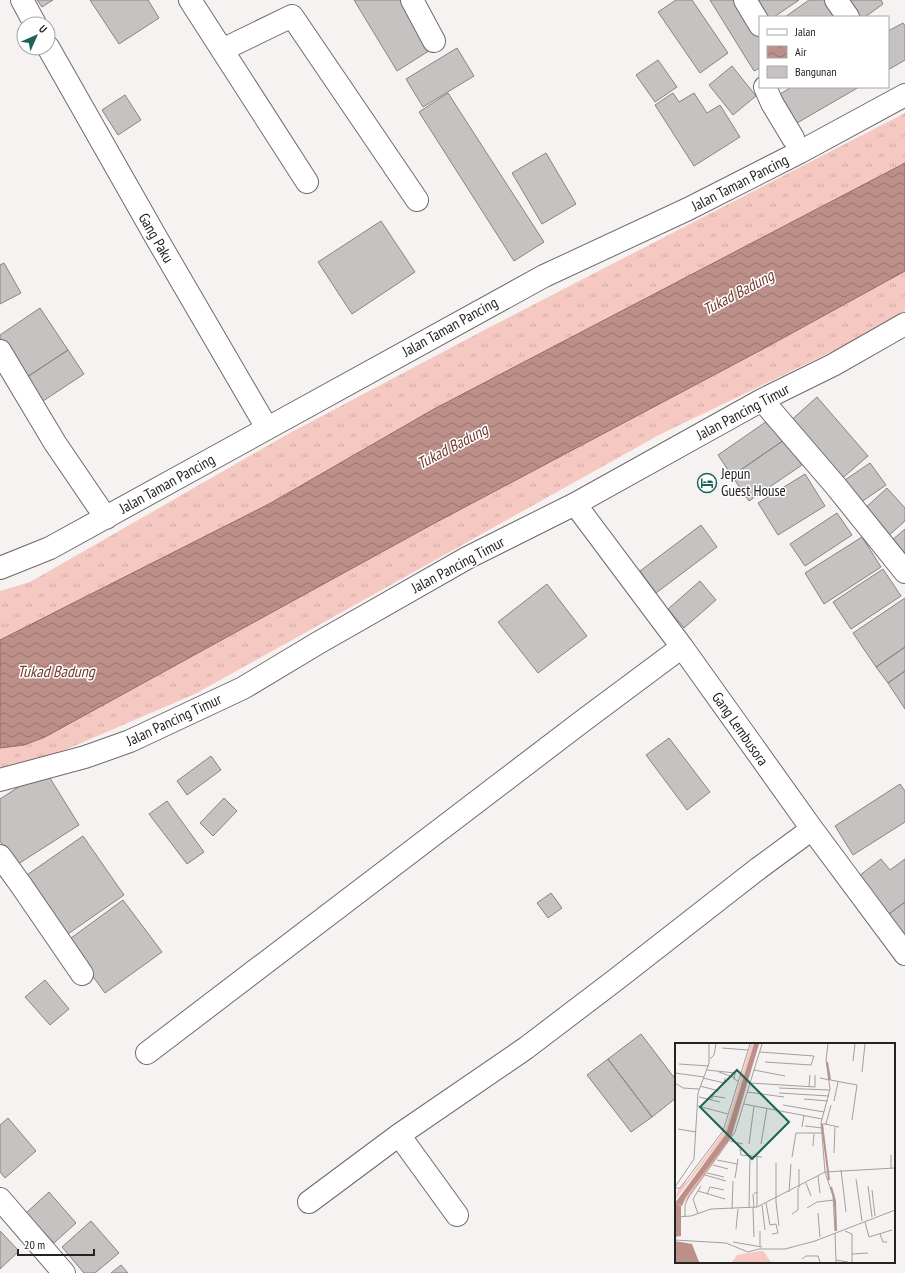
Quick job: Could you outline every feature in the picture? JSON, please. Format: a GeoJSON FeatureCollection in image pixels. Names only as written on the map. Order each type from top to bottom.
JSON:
{"type":"FeatureCollection","features":[{"type":"Feature","properties":{"kind":"street"},"geometry":{"type":"LineString","coordinates":[[22,0],[31,16]]}},
{"type":"Feature","properties":{"kind":"street"},"geometry":{"type":"LineString","coordinates":[[190,0],[307,182]]}},
{"type":"Feature","properties":{"kind":"street"},"geometry":{"type":"LineString","coordinates":[[412,0],[434,41]]}},
{"type":"Feature","properties":{"kind":"street"},"geometry":{"type":"LineString","coordinates":[[744,0],[759,23]]}},
{"type":"Feature","properties":{"kind":"street"},"geometry":{"type":"LineString","coordinates":[[836,0],[847,16]]}},
{"type":"Feature","properties":{"kind":"street"},"geometry":{"type":"LineString","coordinates":[[222,50],[292,16],[417,200]]}},
{"type":"Feature","properties":{"kind":"street","name":"Gang Paku"},"geometry":{"type":"LineString","coordinates":[[53,56],[267,428]]}},
{"type":"Feature","properties":{"kind":"street"},"geometry":{"type":"LineString","coordinates":[[766,88],[772,103],[793,138]]}},
{"type":"Feature","properties":{"kind":"street","name":"Jalan Taman Pancing"},"geometry":{"type":"LineString","coordinates":[[0,568],[50,548],[106,518],[544,276],[695,205],[800,152],[905,96]]}},
{"type":"Feature","properties":{"kind":"street","name":"Jalan Pancing Timur"},"geometry":{"type":"LineString","coordinates":[[0,780],[85,757],[130,741],[243,688],[318,643],[467,558],[575,504],[762,400],[833,365],[905,324]]}},
{"type":"Feature","properties":{"kind":"street"},"geometry":{"type":"LineString","coordinates":[[0,350],[55,442],[106,518]]}},
{"type":"Feature","properties":{"kind":"street"},"geometry":{"type":"LineString","coordinates":[[762,400],[835,485],[905,572]]}},
{"type":"Feature","properties":{"kind":"street","name":"Gang Lembusora"},"geometry":{"type":"LineString","coordinates":[[575,504],[682,647],[812,829],[905,954]]}},
{"type":"Feature","properties":{"kind":"street"},"geometry":{"type":"LineString","coordinates":[[147,1053],[682,647]]}},
{"type":"Feature","properties":{"kind":"street"},"geometry":{"type":"LineString","coordinates":[[309,1202],[399,1135],[526,1048],[759,868],[812,829]]}},
{"type":"Feature","properties":{"kind":"street"},"geometry":{"type":"LineString","coordinates":[[0,856],[82,974]]}},
{"type":"Feature","properties":{"kind":"street"},"geometry":{"type":"LineString","coordinates":[[399,1135],[457,1215]]}},
{"type":"Feature","properties":{"kind":"street"},"geometry":{"type":"LineString","coordinates":[[4,1211],[64,1273]]}},
{"type":"Feature","properties":{"kind":"green space"},"geometry":{"type":"Polygon","coordinates":[[[905,113],[905,163],[434,409],[269,504],[0,640],[0,591],[30,582],[288,434],[490,327],[905,113]]]}},
{"type":"Feature","properties":{"kind":"green space"},"geometry":{"type":"Polygon","coordinates":[[[905,271],[905,311],[839,348],[659,435],[197,693],[34,762],[0,769],[0,748],[24,745],[45,737],[431,525],[763,349],[905,271]]]}},
{"type":"Feature","properties":{"kind":"water","name":"Tukad Badung"},"geometry":{"type":"Polygon","coordinates":[[[905,163],[905,271],[763,349],[431,525],[45,737],[24,745],[0,748],[0,640],[269,504],[434,409],[905,163]]]}},
{"type":"Feature","properties":{"kind":"building"},"geometry":{"type":"Polygon","coordinates":[[[37,0],[53,0],[42,7],[37,0]]]}},
{"type":"Feature","properties":{"kind":"building"},"geometry":{"type":"Polygon","coordinates":[[[90,0],[148,0],[159,18],[119,44],[90,0]]]}},
{"type":"Feature","properties":{"kind":"building"},"geometry":{"type":"Polygon","coordinates":[[[354,0],[401,0],[432,49],[397,71],[354,0]]]}},
{"type":"Feature","properties":{"kind":"building"},"geometry":{"type":"Polygon","coordinates":[[[676,0],[692,0],[728,53],[700,73],[658,12],[676,0]]]}},
{"type":"Feature","properties":{"kind":"building"},"geometry":{"type":"Polygon","coordinates":[[[710,0],[740,0],[759,30],[759,68],[754,71],[710,0]]]}},
{"type":"Feature","properties":{"kind":"building"},"geometry":{"type":"Polygon","coordinates":[[[752,0],[799,0],[775,16],[762,16],[752,0]]]}},
{"type":"Feature","properties":{"kind":"building"},"geometry":{"type":"Polygon","coordinates":[[[809,0],[828,0],[836,16],[786,16],[809,0]]]}},
{"type":"Feature","properties":{"kind":"building"},"geometry":{"type":"Polygon","coordinates":[[[848,0],[881,0],[883,4],[866,16],[860,16],[848,0]]]}},
{"type":"Feature","properties":{"kind":"building"},"geometry":{"type":"Polygon","coordinates":[[[903,23],[905,26],[905,60],[889,69],[889,30],[903,23]]]}},
{"type":"Feature","properties":{"kind":"building"},"geometry":{"type":"Polygon","coordinates":[[[457,48],[474,76],[423,107],[406,79],[457,48]]]}},
{"type":"Feature","properties":{"kind":"building"},"geometry":{"type":"Polygon","coordinates":[[[658,60],[677,87],[655,102],[636,75],[658,60]]]}},
{"type":"Feature","properties":{"kind":"building"},"geometry":{"type":"Polygon","coordinates":[[[732,66],[756,96],[733,115],[709,85],[732,66]]]}},
{"type":"Feature","properties":{"kind":"building"},"geometry":{"type":"Polygon","coordinates":[[[790,88],[857,88],[797,123],[780,94],[790,88]]]}},
{"type":"Feature","properties":{"kind":"building"},"geometry":{"type":"Polygon","coordinates":[[[448,93],[544,242],[514,261],[419,112],[448,93]]]}},
{"type":"Feature","properties":{"kind":"building"},"geometry":{"type":"Polygon","coordinates":[[[673,93],[679,102],[694,93],[707,113],[720,105],[740,137],[694,166],[655,105],[673,93]]]}},
{"type":"Feature","properties":{"kind":"building"},"geometry":{"type":"Polygon","coordinates":[[[125,95],[141,120],[118,135],[102,110],[125,95]]]}},
{"type":"Feature","properties":{"kind":"building"},"geometry":{"type":"Polygon","coordinates":[[[546,153],[576,204],[542,224],[512,173],[546,153]]]}},
{"type":"Feature","properties":{"kind":"building"},"geometry":{"type":"Polygon","coordinates":[[[381,221],[415,272],[352,314],[318,262],[381,221]]]}},
{"type":"Feature","properties":{"kind":"building"},"geometry":{"type":"Polygon","coordinates":[[[4,263],[21,293],[0,304],[0,265],[4,263]]]}},
{"type":"Feature","properties":{"kind":"building"},"geometry":{"type":"Polygon","coordinates":[[[40,308],[68,350],[24,379],[0,344],[0,335],[40,308]]]}},
{"type":"Feature","properties":{"kind":"building"},"geometry":{"type":"Polygon","coordinates":[[[68,350],[84,374],[40,403],[24,379],[68,350]]]}},
{"type":"Feature","properties":{"kind":"building"},"geometry":{"type":"Polygon","coordinates":[[[817,397],[868,456],[839,481],[788,423],[817,397]]]}},
{"type":"Feature","properties":{"kind":"building"},"geometry":{"type":"Polygon","coordinates":[[[770,419],[784,440],[732,476],[718,455],[770,419]]]}},
{"type":"Feature","properties":{"kind":"building"},"geometry":{"type":"Polygon","coordinates":[[[784,440],[802,465],[749,501],[732,476],[784,440]]]}},
{"type":"Feature","properties":{"kind":"building"},"geometry":{"type":"Polygon","coordinates":[[[870,463],[886,485],[857,505],[842,482],[870,463]]]}},
{"type":"Feature","properties":{"kind":"building"},"geometry":{"type":"Polygon","coordinates":[[[805,474],[825,506],[778,535],[758,503],[805,474]]]}},
{"type":"Feature","properties":{"kind":"building"},"geometry":{"type":"Polygon","coordinates":[[[887,488],[905,508],[905,521],[887,537],[863,510],[887,488]]]}},
{"type":"Feature","properties":{"kind":"building"},"geometry":{"type":"Polygon","coordinates":[[[837,513],[852,535],[805,566],[790,544],[837,513]]]}},
{"type":"Feature","properties":{"kind":"building"},"geometry":{"type":"Polygon","coordinates":[[[701,525],[717,547],[656,593],[640,571],[701,525]]]}},
{"type":"Feature","properties":{"kind":"building"},"geometry":{"type":"Polygon","coordinates":[[[905,529],[905,557],[891,541],[905,529]]]}},
{"type":"Feature","properties":{"kind":"building"},"geometry":{"type":"Polygon","coordinates":[[[862,537],[881,567],[824,604],[805,573],[862,537]]]}},
{"type":"Feature","properties":{"kind":"building"},"geometry":{"type":"Polygon","coordinates":[[[883,569],[901,596],[851,629],[833,602],[883,569]]]}},
{"type":"Feature","properties":{"kind":"building"},"geometry":{"type":"Polygon","coordinates":[[[700,581],[716,600],[684,628],[668,609],[700,581]]]}},
{"type":"Feature","properties":{"kind":"building"},"geometry":{"type":"Polygon","coordinates":[[[547,584],[587,636],[538,673],[498,622],[547,584]]]}},
{"type":"Feature","properties":{"kind":"building"},"geometry":{"type":"Polygon","coordinates":[[[905,598],[905,647],[876,667],[853,633],[905,598]]]}},
{"type":"Feature","properties":{"kind":"building"},"geometry":{"type":"Polygon","coordinates":[[[905,647],[905,671],[888,683],[876,667],[905,647]]]}},
{"type":"Feature","properties":{"kind":"building"},"geometry":{"type":"Polygon","coordinates":[[[905,671],[905,709],[888,683],[905,671]]]}},
{"type":"Feature","properties":{"kind":"building"},"geometry":{"type":"Polygon","coordinates":[[[669,738],[710,792],[687,810],[646,755],[669,738]]]}},
{"type":"Feature","properties":{"kind":"building"},"geometry":{"type":"Polygon","coordinates":[[[211,756],[221,770],[187,795],[177,781],[211,756]]]}},
{"type":"Feature","properties":{"kind":"building"},"geometry":{"type":"Polygon","coordinates":[[[45,770],[79,825],[15,866],[0,841],[0,799],[45,770]]]}},
{"type":"Feature","properties":{"kind":"building"},"geometry":{"type":"Polygon","coordinates":[[[900,784],[905,791],[905,822],[853,855],[835,826],[900,784]]]}},
{"type":"Feature","properties":{"kind":"building"},"geometry":{"type":"Polygon","coordinates":[[[224,798],[237,811],[213,836],[200,823],[224,798]]]}},
{"type":"Feature","properties":{"kind":"building"},"geometry":{"type":"Polygon","coordinates":[[[167,801],[204,852],[187,864],[149,814],[167,801]]]}},
{"type":"Feature","properties":{"kind":"building"},"geometry":{"type":"Polygon","coordinates":[[[83,836],[124,895],[65,936],[24,877],[83,836]]]}},
{"type":"Feature","properties":{"kind":"building"},"geometry":{"type":"Polygon","coordinates":[[[881,859],[890,870],[905,859],[905,902],[889,914],[859,876],[881,859]]]}},
{"type":"Feature","properties":{"kind":"building"},"geometry":{"type":"Polygon","coordinates":[[[551,893],[562,908],[548,918],[537,903],[551,893]]]}},
{"type":"Feature","properties":{"kind":"building"},"geometry":{"type":"Polygon","coordinates":[[[123,900],[162,952],[105,993],[67,941],[123,900]]]}},
{"type":"Feature","properties":{"kind":"building"},"geometry":{"type":"Polygon","coordinates":[[[905,902],[905,936],[889,914],[905,902]]]}},
{"type":"Feature","properties":{"kind":"building"},"geometry":{"type":"Polygon","coordinates":[[[45,980],[69,1009],[50,1025],[25,997],[45,980]]]}},
{"type":"Feature","properties":{"kind":"building"},"geometry":{"type":"Polygon","coordinates":[[[641,1034],[675,1079],[675,1099],[652,1117],[608,1059],[641,1034]]]}},
{"type":"Feature","properties":{"kind":"building"},"geometry":{"type":"Polygon","coordinates":[[[608,1059],[652,1117],[631,1132],[587,1075],[608,1059]]]}},
{"type":"Feature","properties":{"kind":"building"},"geometry":{"type":"Polygon","coordinates":[[[8,1118],[36,1151],[5,1178],[0,1172],[0,1125],[8,1118]]]}},
{"type":"Feature","properties":{"kind":"building"},"geometry":{"type":"Polygon","coordinates":[[[49,1192],[76,1223],[54,1243],[26,1213],[49,1192]]]}},
{"type":"Feature","properties":{"kind":"building"},"geometry":{"type":"Polygon","coordinates":[[[91,1221],[119,1253],[95,1273],[84,1273],[62,1247],[91,1221]]]}},
{"type":"Feature","properties":{"kind":"building"},"geometry":{"type":"Polygon","coordinates":[[[0,1231],[19,1251],[0,1269],[0,1231]]]}},
{"type":"Feature","properties":{"kind":"building"},"geometry":{"type":"Polygon","coordinates":[[[121,1265],[128,1273],[111,1273],[121,1265]]]}},
{"type":"Feature","properties":{"kind":"place","name":"Jepun Guest House"},"geometry":{"type":"Point","coordinates":[707,483]}}]}
